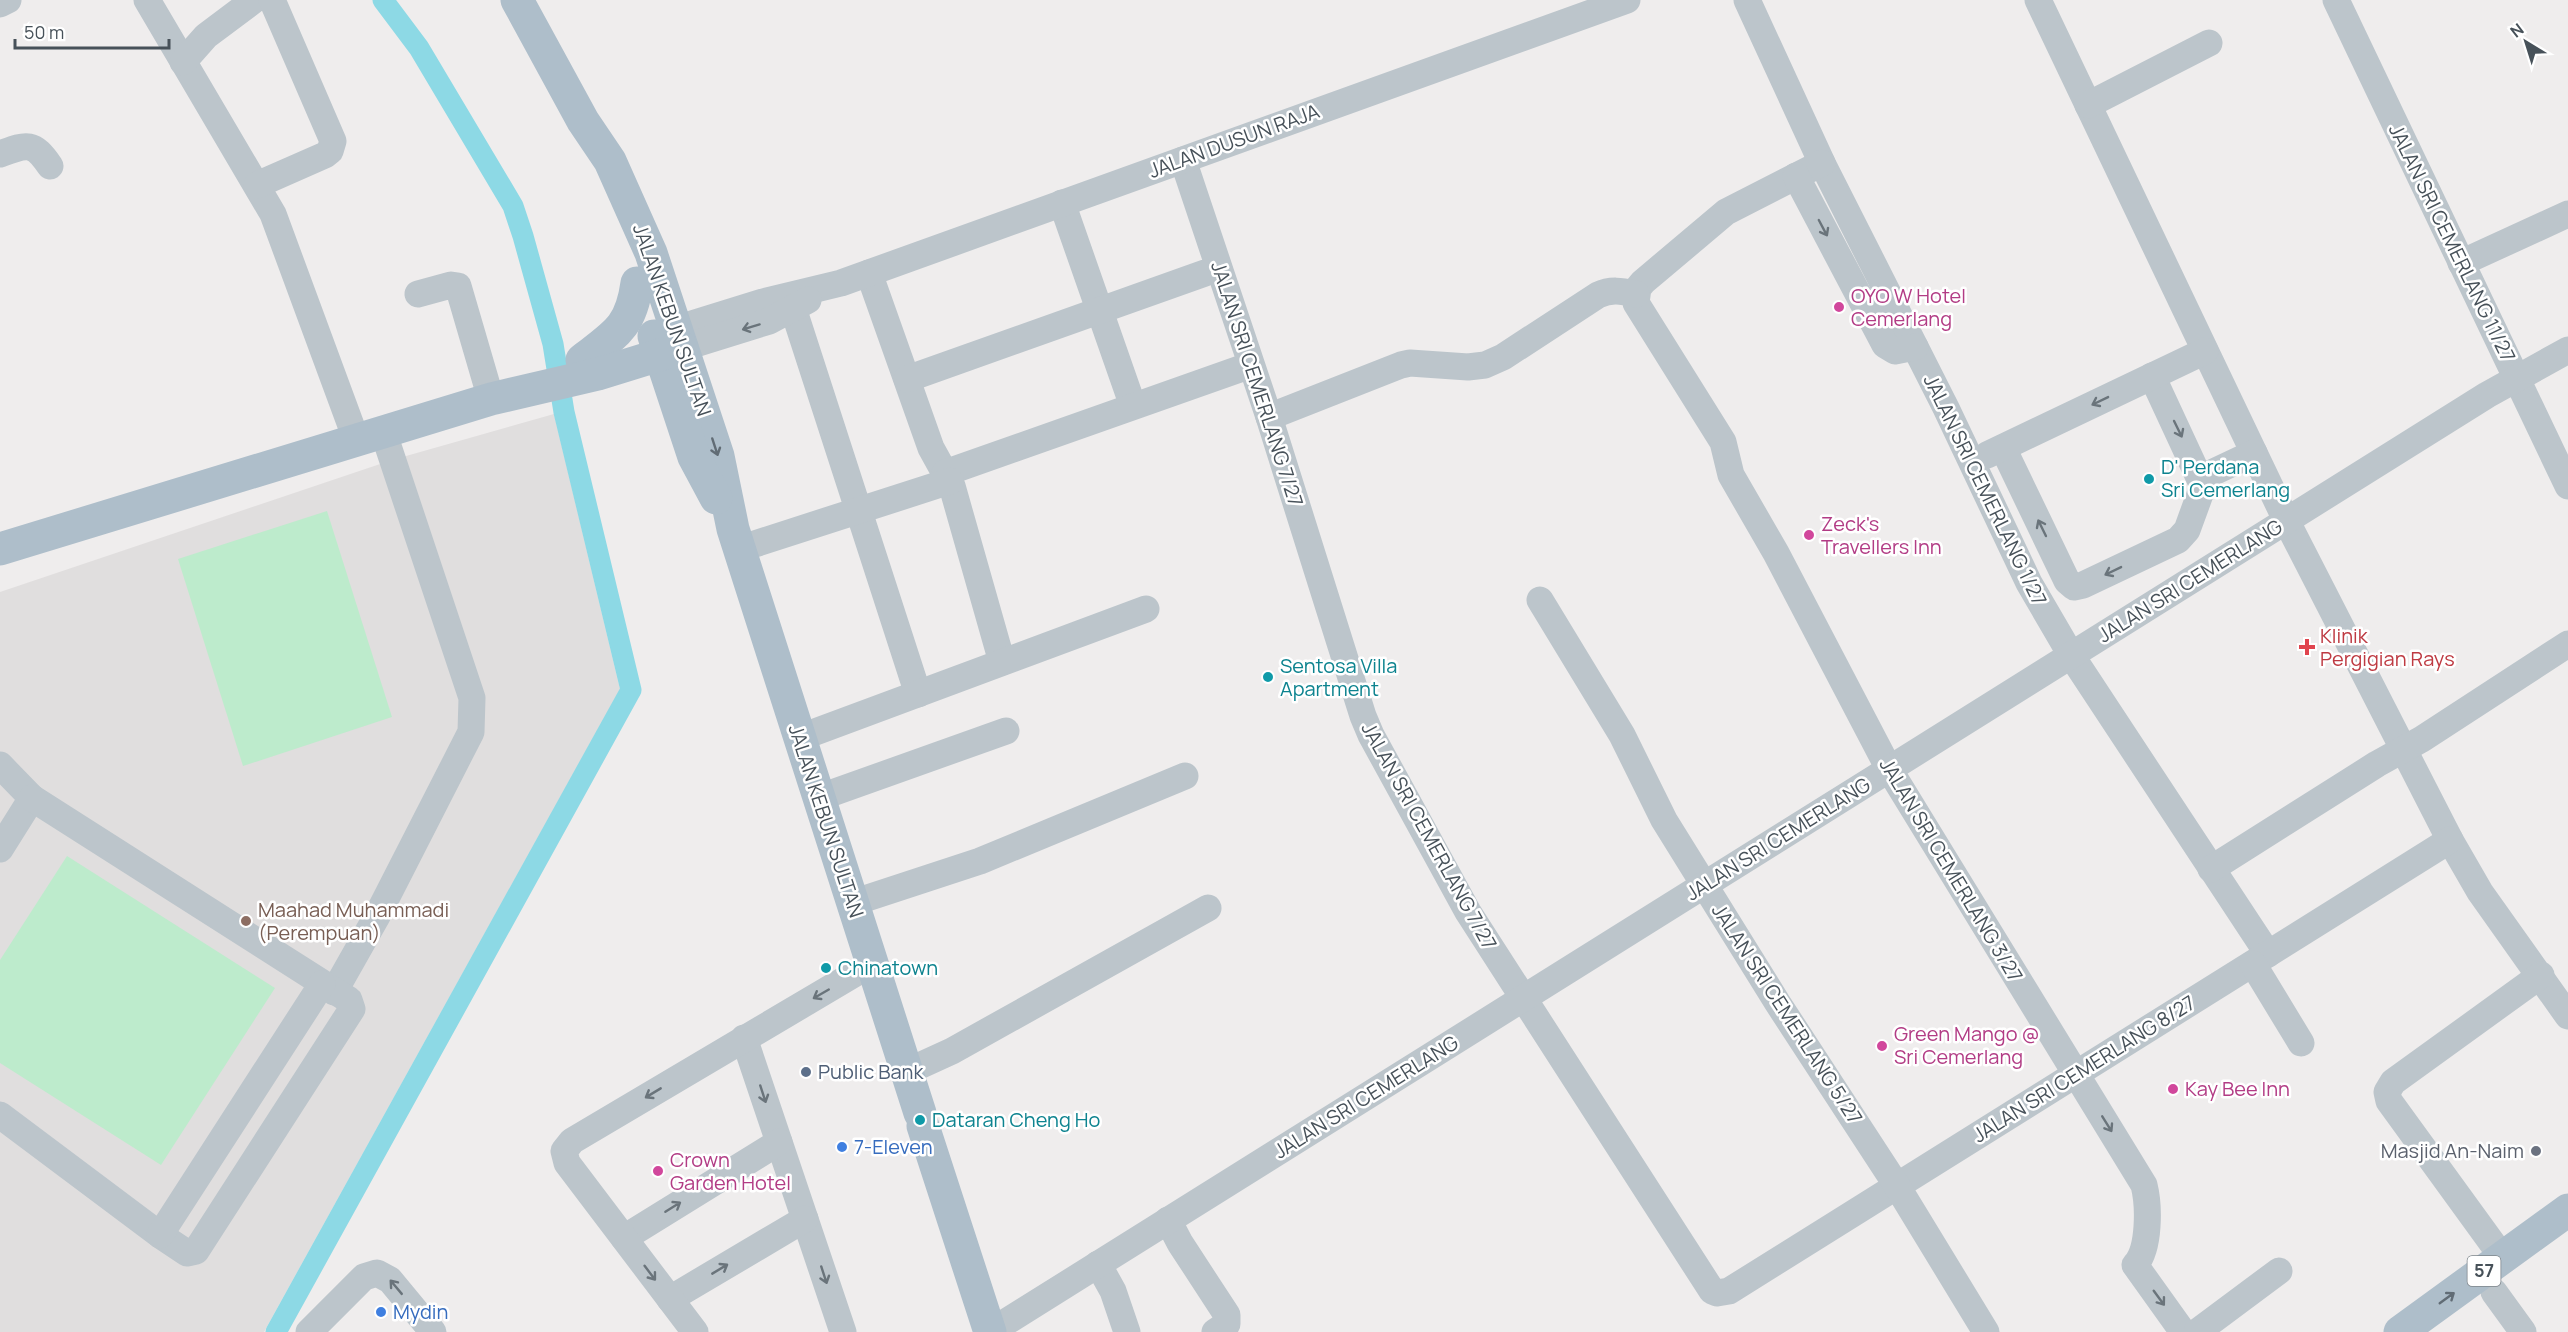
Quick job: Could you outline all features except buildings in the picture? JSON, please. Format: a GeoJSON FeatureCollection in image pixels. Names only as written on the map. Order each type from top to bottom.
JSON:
{"type":"FeatureCollection","features":[{"type":"Feature","properties":{"kind":"main road","name":"JALAN KEBUN SULTAN"},"geometry":{"type":"LineString","coordinates":[[517,0],[583,121],[610,161],[651,253],[680,415],[694,457],[736,539]]}},
{"type":"Feature","properties":{"kind":"main road","name":"JALAN KEBUN SULTAN"},"geometry":{"type":"LineString","coordinates":[[583,121],[599,179],[637,283],[668,342],[718,456],[736,539],[990,1332]]}},
{"type":"Feature","properties":{"kind":"main road"},"geometry":{"type":"LineString","coordinates":[[584,369],[625,324],[632,310],[637,283]]}},
{"type":"Feature","properties":{"kind":"main road"},"geometry":{"type":"LineString","coordinates":[[1,546],[491,399],[668,342]]}},
{"type":"Feature","properties":{"kind":"main road"},"geometry":{"type":"LineString","coordinates":[[584,369],[646,387],[680,415]]}},
{"type":"Feature","properties":{"kind":"main road","name":"57"},"geometry":{"type":"LineString","coordinates":[[2400,1332],[2568,1210]]}},
{"type":"Feature","properties":{"kind":"main road","name":"57"},"geometry":{"type":"LineString","coordinates":[[2439,1332],[2568,1238]]}},
{"type":"Feature","properties":{"kind":"street"},"geometry":{"type":"LineString","coordinates":[[0,4],[8,0]]}},
{"type":"Feature","properties":{"kind":"street"},"geometry":{"type":"LineString","coordinates":[[147,0],[273,214],[369,435],[472,698],[473,715],[471,732],[378,916],[160,1235]]}},
{"type":"Feature","properties":{"kind":"street"},"geometry":{"type":"LineString","coordinates":[[183,62],[206,36],[254,0]]}},
{"type":"Feature","properties":{"kind":"street"},"geometry":{"type":"LineString","coordinates":[[257,185],[325,156],[333,141],[272,0]]}},
{"type":"Feature","properties":{"kind":"street","name":"JALAN DUSUN RAJA"},"geometry":{"type":"LineString","coordinates":[[668,342],[763,302],[841,283],[1627,0]]}},
{"type":"Feature","properties":{"kind":"street","name":"JALAN SRI CEMERLANG 1/27"},"geometry":{"type":"LineString","coordinates":[[1747,0],[1822,163],[1915,346],[2029,583],[2071,655],[2211,869],[2260,959],[2301,1043]]}},
{"type":"Feature","properties":{"kind":"street"},"geometry":{"type":"LineString","coordinates":[[2038,0],[2286,520],[2403,750],[2450,840],[2492,910],[2541,975],[2568,1016]]}},
{"type":"Feature","properties":{"kind":"street","name":"JALAN SRI CEMERLANG 11/27"},"geometry":{"type":"LineString","coordinates":[[2336,0],[2568,486]]}},
{"type":"Feature","properties":{"kind":"street"},"geometry":{"type":"LineString","coordinates":[[2088,105],[2209,43]]}},
{"type":"Feature","properties":{"kind":"street"},"geometry":{"type":"LineString","coordinates":[[0,154],[32,146],[41,153],[50,166]]}},
{"type":"Feature","properties":{"kind":"street","name":"JALAN SRI CEMERLANG 7/27"},"geometry":{"type":"LineString","coordinates":[[1183,160],[1269,417],[1363,716],[1468,912],[1708,1287],[1718,1293]]}},
{"type":"Feature","properties":{"kind":"street"},"geometry":{"type":"LineString","coordinates":[[1269,417],[1401,365],[1410,363],[1468,367],[1485,365],[1503,357],[1598,295],[1617,290],[1636,294],[1643,282],[1726,213],[1822,163]]}},
{"type":"Feature","properties":{"kind":"street"},"geometry":{"type":"LineString","coordinates":[[1796,176],[1885,345],[1895,351],[1915,346]]}},
{"type":"Feature","properties":{"kind":"street"},"geometry":{"type":"LineString","coordinates":[[1062,203],[1133,406]]}},
{"type":"Feature","properties":{"kind":"street"},"geometry":{"type":"LineString","coordinates":[[2461,263],[2568,214]]}},
{"type":"Feature","properties":{"kind":"street"},"geometry":{"type":"LineString","coordinates":[[869,273],[931,448],[948,477],[1002,662]]}},
{"type":"Feature","properties":{"kind":"street"},"geometry":{"type":"LineString","coordinates":[[907,379],[1205,273]]}},
{"type":"Feature","properties":{"kind":"street","name":"JALAN DUSUN RAJA"},"geometry":{"type":"LineString","coordinates":[[668,342],[769,321],[841,283]]}},
{"type":"Feature","properties":{"kind":"street"},"geometry":{"type":"LineString","coordinates":[[418,294],[451,285],[458,286],[491,399]]}},
{"type":"Feature","properties":{"kind":"street","name":"JALAN SRI CEMERLANG 3/27"},"geometry":{"type":"LineString","coordinates":[[1636,294],[1639,311],[1723,442],[1731,475],[1776,553],[1889,769],[2144,1185],[2148,1212],[2142,1253],[2135,1265],[2183,1332]]}},
{"type":"Feature","properties":{"kind":"street"},"geometry":{"type":"LineString","coordinates":[[793,309],[918,694]]}},
{"type":"Feature","properties":{"kind":"street","name":"JALAN SRI CEMERLANG"},"geometry":{"type":"LineString","coordinates":[[990,1332],[2286,520],[2516,377],[2568,350]]}},
{"type":"Feature","properties":{"kind":"street"},"geometry":{"type":"LineString","coordinates":[[1971,463],[2205,351]]}},
{"type":"Feature","properties":{"kind":"street"},"geometry":{"type":"LineString","coordinates":[[736,539],[859,511],[1133,406],[1251,365]]}},
{"type":"Feature","properties":{"kind":"street"},"geometry":{"type":"LineString","coordinates":[[2003,448],[2067,581],[2074,587],[2083,585],[2184,535],[2201,493],[2203,486],[2201,478],[2152,376]]}},
{"type":"Feature","properties":{"kind":"street"},"geometry":{"type":"LineString","coordinates":[[2201,478],[2254,453]]}},
{"type":"Feature","properties":{"kind":"street","name":"JALAN SRI CEMERLANG 5/27"},"geometry":{"type":"LineString","coordinates":[[1540,600],[1622,735],[1664,820],[1777,1002],[1897,1186],[1986,1332]]}},
{"type":"Feature","properties":{"kind":"street"},"geometry":{"type":"LineString","coordinates":[[799,738],[1146,609]]}},
{"type":"Feature","properties":{"kind":"street"},"geometry":{"type":"LineString","coordinates":[[2211,869],[2568,644]]}},
{"type":"Feature","properties":{"kind":"street"},"geometry":{"type":"LineString","coordinates":[[818,798],[1006,731]]}},
{"type":"Feature","properties":{"kind":"street"},"geometry":{"type":"LineString","coordinates":[[0,765],[32,798],[349,1000],[352,1006],[351,1012],[196,1251],[188,1253],[160,1235],[0,1115]]}},
{"type":"Feature","properties":{"kind":"street"},"geometry":{"type":"LineString","coordinates":[[852,903],[980,861],[1185,776]]}},
{"type":"Feature","properties":{"kind":"street"},"geometry":{"type":"LineString","coordinates":[[0,849],[32,798]]}},
{"type":"Feature","properties":{"kind":"street","name":"JALAN SRI CEMERLANG 8/27"},"geometry":{"type":"LineString","coordinates":[[1718,1293],[1729,1291],[2450,840]]}},
{"type":"Feature","properties":{"kind":"street"},"geometry":{"type":"LineString","coordinates":[[906,1072],[952,1051],[1208,908]]}},
{"type":"Feature","properties":{"kind":"street"},"geometry":{"type":"LineString","coordinates":[[695,1332],[567,1163],[564,1151],[567,1146],[744,1038],[872,964]]}},
{"type":"Feature","properties":{"kind":"street"},"geometry":{"type":"LineString","coordinates":[[2541,975],[2568,992]]}},
{"type":"Feature","properties":{"kind":"street"},"geometry":{"type":"LineString","coordinates":[[2503,1258],[2390,1101],[2387,1092],[2393,1083],[2541,975]]}},
{"type":"Feature","properties":{"kind":"street"},"geometry":{"type":"LineString","coordinates":[[744,1038],[843,1332]]}},
{"type":"Feature","properties":{"kind":"street"},"geometry":{"type":"LineString","coordinates":[[624,1238],[779,1142]]}},
{"type":"Feature","properties":{"kind":"street"},"geometry":{"type":"LineString","coordinates":[[670,1299],[805,1219]]}},
{"type":"Feature","properties":{"kind":"street"},"geometry":{"type":"LineString","coordinates":[[1168,1220],[1180,1243],[1227,1315],[1227,1324],[1215,1332]]}},
{"type":"Feature","properties":{"kind":"street"},"geometry":{"type":"LineString","coordinates":[[1098,1264],[1113,1291],[1127,1332]]}},
{"type":"Feature","properties":{"kind":"street"},"geometry":{"type":"LineString","coordinates":[[2197,1332],[2279,1271]]}},
{"type":"Feature","properties":{"kind":"street"},"geometry":{"type":"LineString","coordinates":[[309,1332],[364,1277],[377,1273],[390,1280],[434,1332]]}},
{"type":"Feature","properties":{"kind":"street"},"geometry":{"type":"LineString","coordinates":[[2494,1292],[2523,1332]]}},
{"type":"Feature","properties":{"kind":"shaded area","name":"Maahad Muhammadi (Perempuan)"},"geometry":{"type":"Polygon","coordinates":[[[554,414],[620,689],[264,1332],[0,1332],[0,592],[392,460],[554,414]]]}},
{"type":"Feature","properties":{"kind":"green space"},"geometry":{"type":"Polygon","coordinates":[[[327,511],[392,717],[243,766],[178,559],[327,511]]]}},
{"type":"Feature","properties":{"kind":"green space"},"geometry":{"type":"Polygon","coordinates":[[[67,856],[275,988],[161,1165],[0,1063],[0,960],[67,856]]]}},
{"type":"Feature","properties":{"kind":"waterway"},"geometry":{"type":"LineString","coordinates":[[276,1332],[631,690],[564,412],[553,344],[513,206],[419,48],[383,0]]}},
{"type":"Feature","properties":{"kind":"place","name":"OYO W Hotel Cemerlang"},"geometry":{"type":"Point","coordinates":[1839,307]}},
{"type":"Feature","properties":{"kind":"place","name":"D' Perdana Sri Cemerlang"},"geometry":{"type":"Point","coordinates":[2149,479]}},
{"type":"Feature","properties":{"kind":"place","name":"Zeck's Travellers Inn"},"geometry":{"type":"Point","coordinates":[1809,535]}},
{"type":"Feature","properties":{"kind":"place","name":"Klinik Pergigian Rays"},"geometry":{"type":"Point","coordinates":[2307,647]}},
{"type":"Feature","properties":{"kind":"place","name":"Sentosa Villa Apartment"},"geometry":{"type":"Point","coordinates":[1268,677]}},
{"type":"Feature","properties":{"kind":"place","name":"Maahad Muhammadi (Perempuan)"},"geometry":{"type":"Point","coordinates":[246,921]}},
{"type":"Feature","properties":{"kind":"place","name":"Chinatown"},"geometry":{"type":"Point","coordinates":[826,968]}},
{"type":"Feature","properties":{"kind":"place","name":"Green Mango @ Sri Cemerlang"},"geometry":{"type":"Point","coordinates":[1882,1046]}},
{"type":"Feature","properties":{"kind":"place","name":"Public Bank"},"geometry":{"type":"Point","coordinates":[806,1072]}},
{"type":"Feature","properties":{"kind":"place","name":"Kay Bee Inn"},"geometry":{"type":"Point","coordinates":[2173,1089]}},
{"type":"Feature","properties":{"kind":"place","name":"Dataran Cheng Ho"},"geometry":{"type":"Point","coordinates":[920,1120]}},
{"type":"Feature","properties":{"kind":"place","name":"7-Eleven"},"geometry":{"type":"Point","coordinates":[842,1147]}},
{"type":"Feature","properties":{"kind":"place","name":"Masjid An-Naim"},"geometry":{"type":"Point","coordinates":[2536,1151]}},
{"type":"Feature","properties":{"kind":"place","name":"Crown Garden Hotel"},"geometry":{"type":"Point","coordinates":[658,1171]}},
{"type":"Feature","properties":{"kind":"place","name":"Mydin"},"geometry":{"type":"Point","coordinates":[381,1312]}}]}
